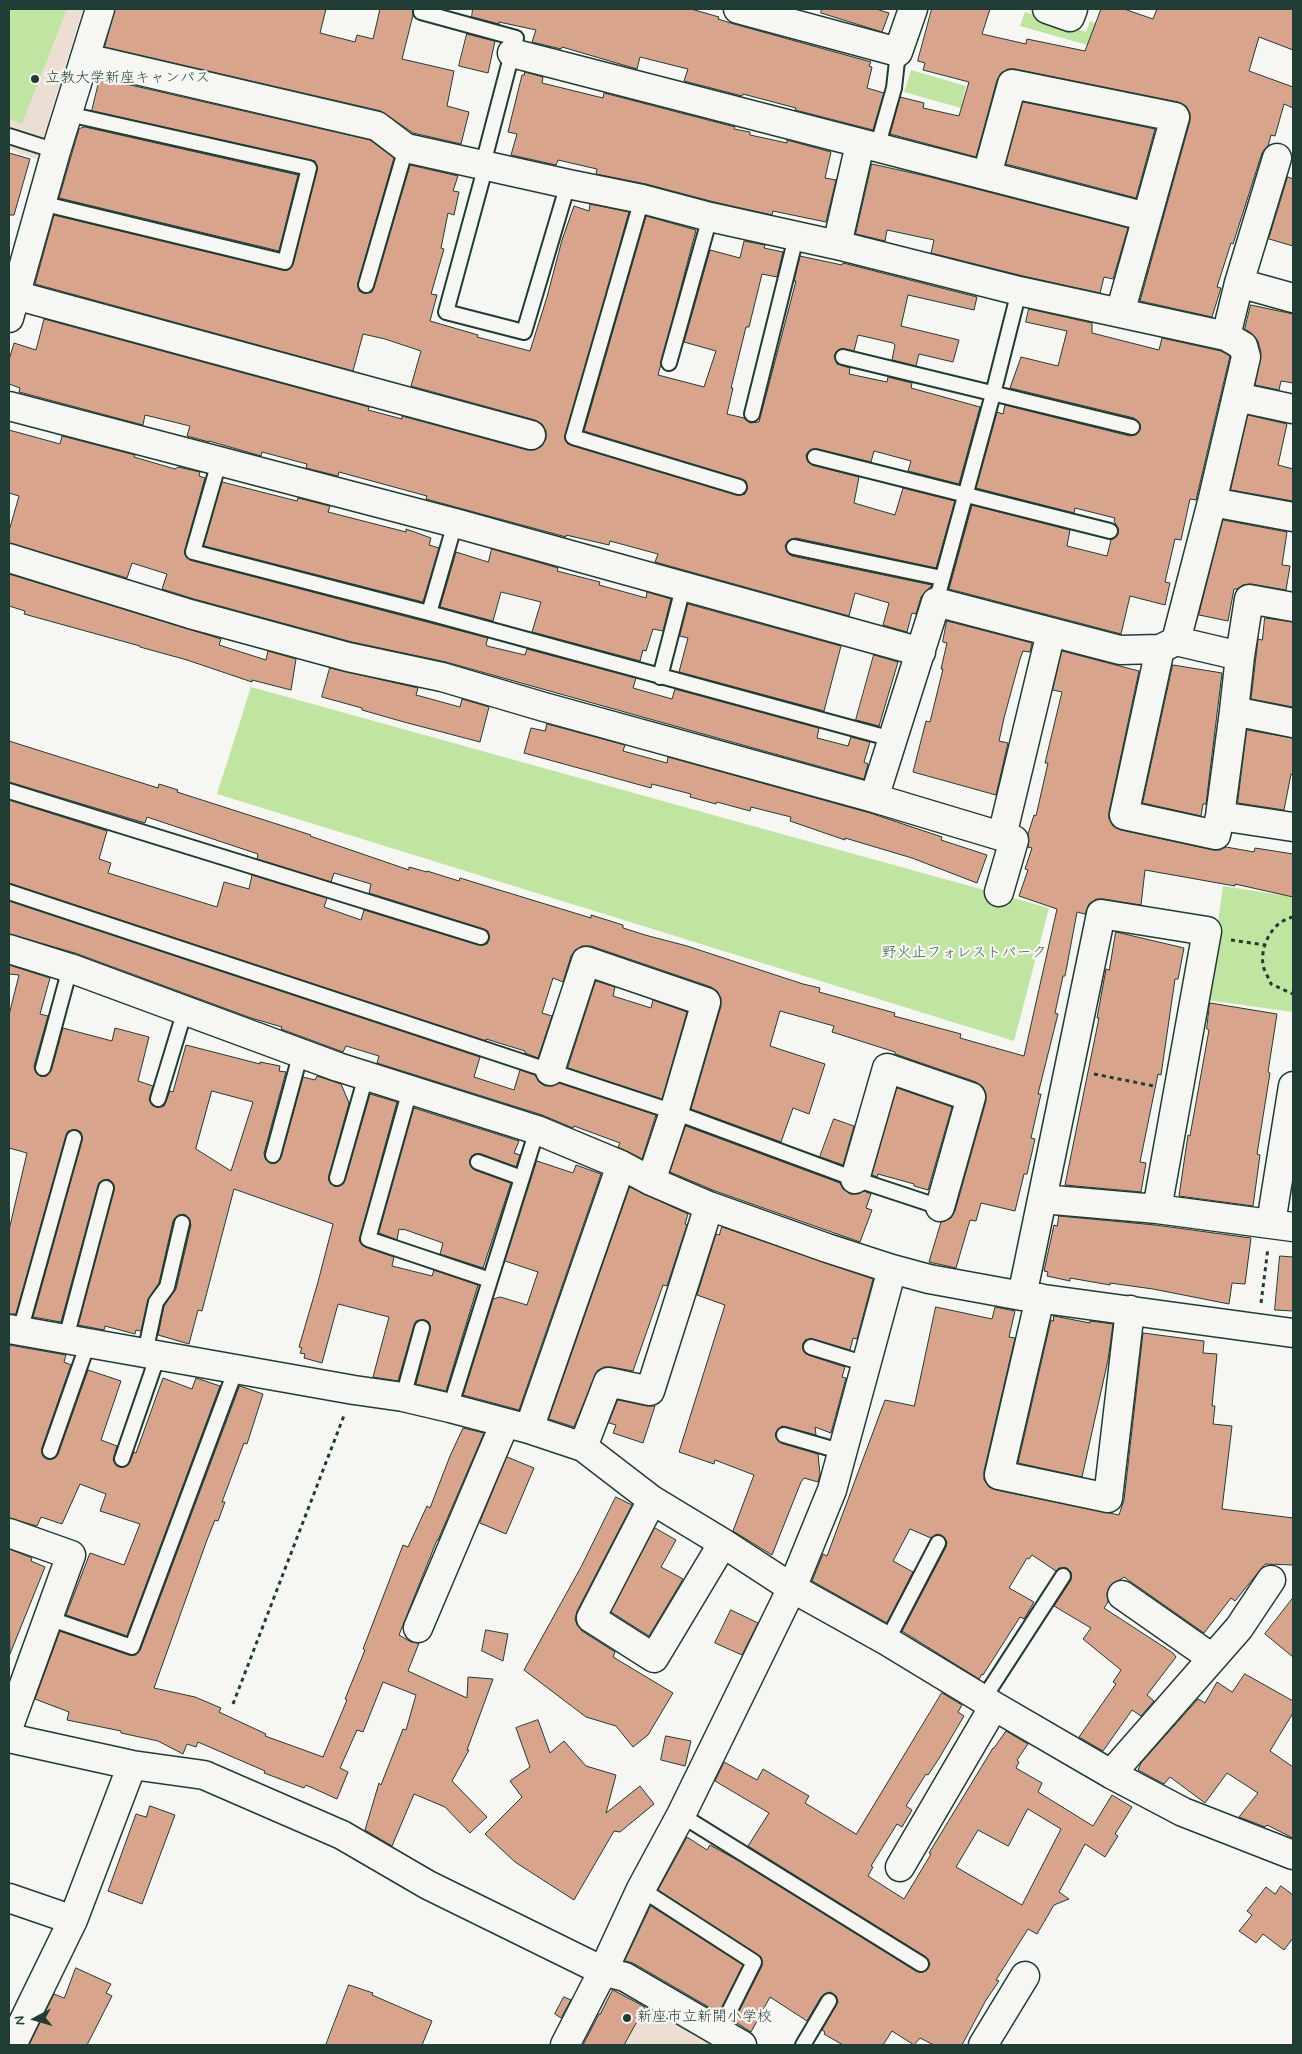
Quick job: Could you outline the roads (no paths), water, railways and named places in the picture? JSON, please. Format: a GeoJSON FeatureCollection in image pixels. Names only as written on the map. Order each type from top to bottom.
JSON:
{"type":"FeatureCollection","features":[{"type":"Feature","properties":{"kind":"street"},"geometry":{"type":"LineString","coordinates":[[100,9],[11,302],[531,435]]}},
{"type":"Feature","properties":{"kind":"street"},"geometry":{"type":"LineString","coordinates":[[739,9],[898,52],[913,9]]}},
{"type":"Feature","properties":{"kind":"street"},"geometry":{"type":"LineString","coordinates":[[1047,9],[1070,17],[1073,9]]}},
{"type":"Feature","properties":{"kind":"street"},"geometry":{"type":"LineString","coordinates":[[512,52],[1147,217]]}},
{"type":"Feature","properties":{"kind":"street"},"geometry":{"type":"LineString","coordinates":[[85,58],[377,126],[406,148],[642,199],[710,217],[837,245],[1019,291],[1226,336],[1243,346],[1246,357],[1212,502],[1168,645],[1124,815],[1216,835],[1249,600],[1293,607]]}},
{"type":"Feature","properties":{"kind":"street"},"geometry":{"type":"LineString","coordinates":[[987,175],[1012,84],[1175,117],[1120,313]]}},
{"type":"Feature","properties":{"kind":"street"},"geometry":{"type":"LineString","coordinates":[[837,245],[869,146]]}},
{"type":"Feature","properties":{"kind":"street"},"geometry":{"type":"LineString","coordinates":[[1226,336],[1239,283],[1277,158]]}},
{"type":"Feature","properties":{"kind":"street"},"geometry":{"type":"LineString","coordinates":[[1239,283],[1293,298]]}},
{"type":"Feature","properties":{"kind":"street"},"geometry":{"type":"LineString","coordinates":[[1237,397],[1293,409]]}},
{"type":"Feature","properties":{"kind":"street"},"geometry":{"type":"LineString","coordinates":[[9,406],[455,523],[683,588],[921,652]]}},
{"type":"Feature","properties":{"kind":"street"},"geometry":{"type":"LineString","coordinates":[[1212,502],[1293,517]]}},
{"type":"Feature","properties":{"kind":"street"},"geometry":{"type":"LineString","coordinates":[[9,558],[190,614],[348,657],[442,677],[874,798],[1014,840],[999,892]]}},
{"type":"Feature","properties":{"kind":"street"},"geometry":{"type":"LineString","coordinates":[[874,798],[939,590],[1051,632],[1120,650],[1168,645],[1240,656]]}},
{"type":"Feature","properties":{"kind":"street"},"geometry":{"type":"LineString","coordinates":[[1002,836],[1051,632]]}},
{"type":"Feature","properties":{"kind":"street"},"geometry":{"type":"LineString","coordinates":[[1234,711],[1293,723]]}},
{"type":"Feature","properties":{"kind":"street"},"geometry":{"type":"LineString","coordinates":[[1220,816],[1293,827]]}},
{"type":"Feature","properties":{"kind":"street"},"geometry":{"type":"LineString","coordinates":[[1130,1310],[1108,1498],[999,1475],[1031,1297],[1042,1199],[1101,914],[1207,931],[1157,1209]]}},
{"type":"Feature","properties":{"kind":"street"},"geometry":{"type":"LineString","coordinates":[[9,950],[70,968],[366,1076],[537,1130],[621,1165],[651,1181],[709,1206],[826,1248],[892,1269],[929,1279],[1031,1297],[1293,1333]]}},
{"type":"Feature","properties":{"kind":"street"},"geometry":{"type":"LineString","coordinates":[[550,1071],[586,961],[706,1002],[674,1112],[651,1181]]}},
{"type":"Feature","properties":{"kind":"street"},"geometry":{"type":"LineString","coordinates":[[855,1179],[887,1068],[971,1097],[940,1207]]}},
{"type":"Feature","properties":{"kind":"street"},"geometry":{"type":"LineString","coordinates":[[1042,1199],[1157,1209],[1282,1225],[1293,1086]]}},
{"type":"Feature","properties":{"kind":"street"},"geometry":{"type":"LineString","coordinates":[[418,1628],[517,1426],[621,1165]]}},
{"type":"Feature","properties":{"kind":"street"},"geometry":{"type":"LineString","coordinates":[[583,1447],[608,1382],[650,1391],[709,1206]]}},
{"type":"Feature","properties":{"kind":"street"},"geometry":{"type":"LineString","coordinates":[[564,2045],[603,1971],[641,1889],[681,1815],[792,1588],[832,1490],[892,1269]]}},
{"type":"Feature","properties":{"kind":"street"},"geometry":{"type":"LineString","coordinates":[[15,1330],[403,1397],[517,1426],[583,1447],[652,1500],[792,1588],[888,1641],[1111,1774],[1182,1812],[1293,1855]]}},
{"type":"Feature","properties":{"kind":"street"},"geometry":{"type":"LineString","coordinates":[[652,1500],[591,1618],[654,1658],[723,1543]]}},
{"type":"Feature","properties":{"kind":"street"},"geometry":{"type":"LineString","coordinates":[[9,1533],[70,1555],[9,1726]]}},
{"type":"Feature","properties":{"kind":"street"},"geometry":{"type":"LineString","coordinates":[[1111,1774],[1239,1628],[1271,1580]]}},
{"type":"Feature","properties":{"kind":"street"},"geometry":{"type":"LineString","coordinates":[[1122,1595],[1212,1658]]}},
{"type":"Feature","properties":{"kind":"street"},"geometry":{"type":"LineString","coordinates":[[900,1866],[989,1702]]}},
{"type":"Feature","properties":{"kind":"street"},"geometry":{"type":"LineString","coordinates":[[9,1738],[132,1765],[204,1775],[342,1835],[428,1885],[603,1971],[625,1977],[742,2045]]}},
{"type":"Feature","properties":{"kind":"street"},"geometry":{"type":"LineString","coordinates":[[12,2045],[73,1920],[132,1765]]}},
{"type":"Feature","properties":{"kind":"street"},"geometry":{"type":"LineString","coordinates":[[9,1898],[73,1920]]}},
{"type":"Feature","properties":{"kind":"street"},"geometry":{"type":"LineString","coordinates":[[983,2045],[1025,1976]]}},
{"type":"Feature","properties":{"kind":"lane"},"geometry":{"type":"LineString","coordinates":[[421,12],[516,38],[446,312],[524,332],[568,184]]}},
{"type":"Feature","properties":{"kind":"lane"},"geometry":{"type":"LineString","coordinates":[[869,146],[894,88],[898,52]]}},
{"type":"Feature","properties":{"kind":"lane"},"geometry":{"type":"LineString","coordinates":[[41,203],[286,262],[309,168],[68,114]]}},
{"type":"Feature","properties":{"kind":"lane"},"geometry":{"type":"LineString","coordinates":[[9,136],[56,151]]}},
{"type":"Feature","properties":{"kind":"lane"},"geometry":{"type":"LineString","coordinates":[[366,285],[406,148]]}},
{"type":"Feature","properties":{"kind":"lane"},"geometry":{"type":"LineString","coordinates":[[642,199],[573,437],[739,487]]}},
{"type":"Feature","properties":{"kind":"lane"},"geometry":{"type":"LineString","coordinates":[[668,363],[710,217]]}},
{"type":"Feature","properties":{"kind":"lane"},"geometry":{"type":"LineString","coordinates":[[752,414],[796,237]]}},
{"type":"Feature","properties":{"kind":"lane"},"geometry":{"type":"LineString","coordinates":[[794,547],[939,590],[993,394],[1019,291]]}},
{"type":"Feature","properties":{"kind":"lane"},"geometry":{"type":"LineString","coordinates":[[843,357],[1132,427]]}},
{"type":"Feature","properties":{"kind":"lane"},"geometry":{"type":"LineString","coordinates":[[815,457],[1110,531]]}},
{"type":"Feature","properties":{"kind":"lane"},"geometry":{"type":"LineString","coordinates":[[219,462],[193,552],[429,613],[892,739]]}},
{"type":"Feature","properties":{"kind":"lane"},"geometry":{"type":"LineString","coordinates":[[429,613],[455,523]]}},
{"type":"Feature","properties":{"kind":"lane"},"geometry":{"type":"LineString","coordinates":[[660,677],[683,588]]}},
{"type":"Feature","properties":{"kind":"lane"},"geometry":{"type":"LineString","coordinates":[[9,791],[481,937]]}},
{"type":"Feature","properties":{"kind":"lane"},"geometry":{"type":"LineString","coordinates":[[9,892],[674,1112],[855,1179],[940,1207]]}},
{"type":"Feature","properties":{"kind":"lane"},"geometry":{"type":"LineString","coordinates":[[43,1068],[70,968]]}},
{"type":"Feature","properties":{"kind":"lane"},"geometry":{"type":"LineString","coordinates":[[158,1099],[185,1010]]}},
{"type":"Feature","properties":{"kind":"lane"},"geometry":{"type":"LineString","coordinates":[[273,1155],[301,1052]]}},
{"type":"Feature","properties":{"kind":"lane"},"geometry":{"type":"LineString","coordinates":[[337,1178],[366,1076]]}},
{"type":"Feature","properties":{"kind":"lane"},"geometry":{"type":"LineString","coordinates":[[410,1090],[368,1239],[490,1280]]}},
{"type":"Feature","properties":{"kind":"lane"},"geometry":{"type":"LineString","coordinates":[[450,1408],[537,1130]]}},
{"type":"Feature","properties":{"kind":"lane"},"geometry":{"type":"LineString","coordinates":[[15,1330],[74,1138]]}},
{"type":"Feature","properties":{"kind":"lane"},"geometry":{"type":"LineString","coordinates":[[478,1162],[522,1178]]}},
{"type":"Feature","properties":{"kind":"lane"},"geometry":{"type":"LineString","coordinates":[[50,1451],[77,1340],[106,1188]]}},
{"type":"Feature","properties":{"kind":"lane"},"geometry":{"type":"LineString","coordinates":[[122,1460],[152,1354],[156,1302],[167,1287],[182,1223]]}},
{"type":"Feature","properties":{"kind":"lane"},"geometry":{"type":"LineString","coordinates":[[403,1397],[422,1328]]}},
{"type":"Feature","properties":{"kind":"lane"},"geometry":{"type":"LineString","coordinates":[[811,1347],[866,1364]]}},
{"type":"Feature","properties":{"kind":"lane"},"geometry":{"type":"LineString","coordinates":[[48,1618],[132,1647],[236,1369]]}},
{"type":"Feature","properties":{"kind":"lane"},"geometry":{"type":"LineString","coordinates":[[784,1435],[842,1452]]}},
{"type":"Feature","properties":{"kind":"lane"},"geometry":{"type":"LineString","coordinates":[[888,1641],[938,1543]]}},
{"type":"Feature","properties":{"kind":"lane"},"geometry":{"type":"LineString","coordinates":[[989,1702],[1064,1576]]}},
{"type":"Feature","properties":{"kind":"lane"},"geometry":{"type":"LineString","coordinates":[[681,1815],[921,1964]]}},
{"type":"Feature","properties":{"kind":"lane"},"geometry":{"type":"LineString","coordinates":[[641,1889],[754,1962],[719,2032]]}},
{"type":"Feature","properties":{"kind":"lane"},"geometry":{"type":"LineString","coordinates":[[803,2045],[829,2002]]}},
{"type":"Feature","properties":{"kind":"place","name":"立教大学新座キャンパス"},"geometry":{"type":"Point","coordinates":[35,79]}},
{"type":"Feature","properties":{"kind":"place","name":"新座市立新開小学校"},"geometry":{"type":"Point","coordinates":[627,2018]}},
{"type":"Feature","properties":{"kind":"park label","name":"野火止フォレストパーク"},"geometry":{"type":"Point","coordinates":[964,954]}}]}
